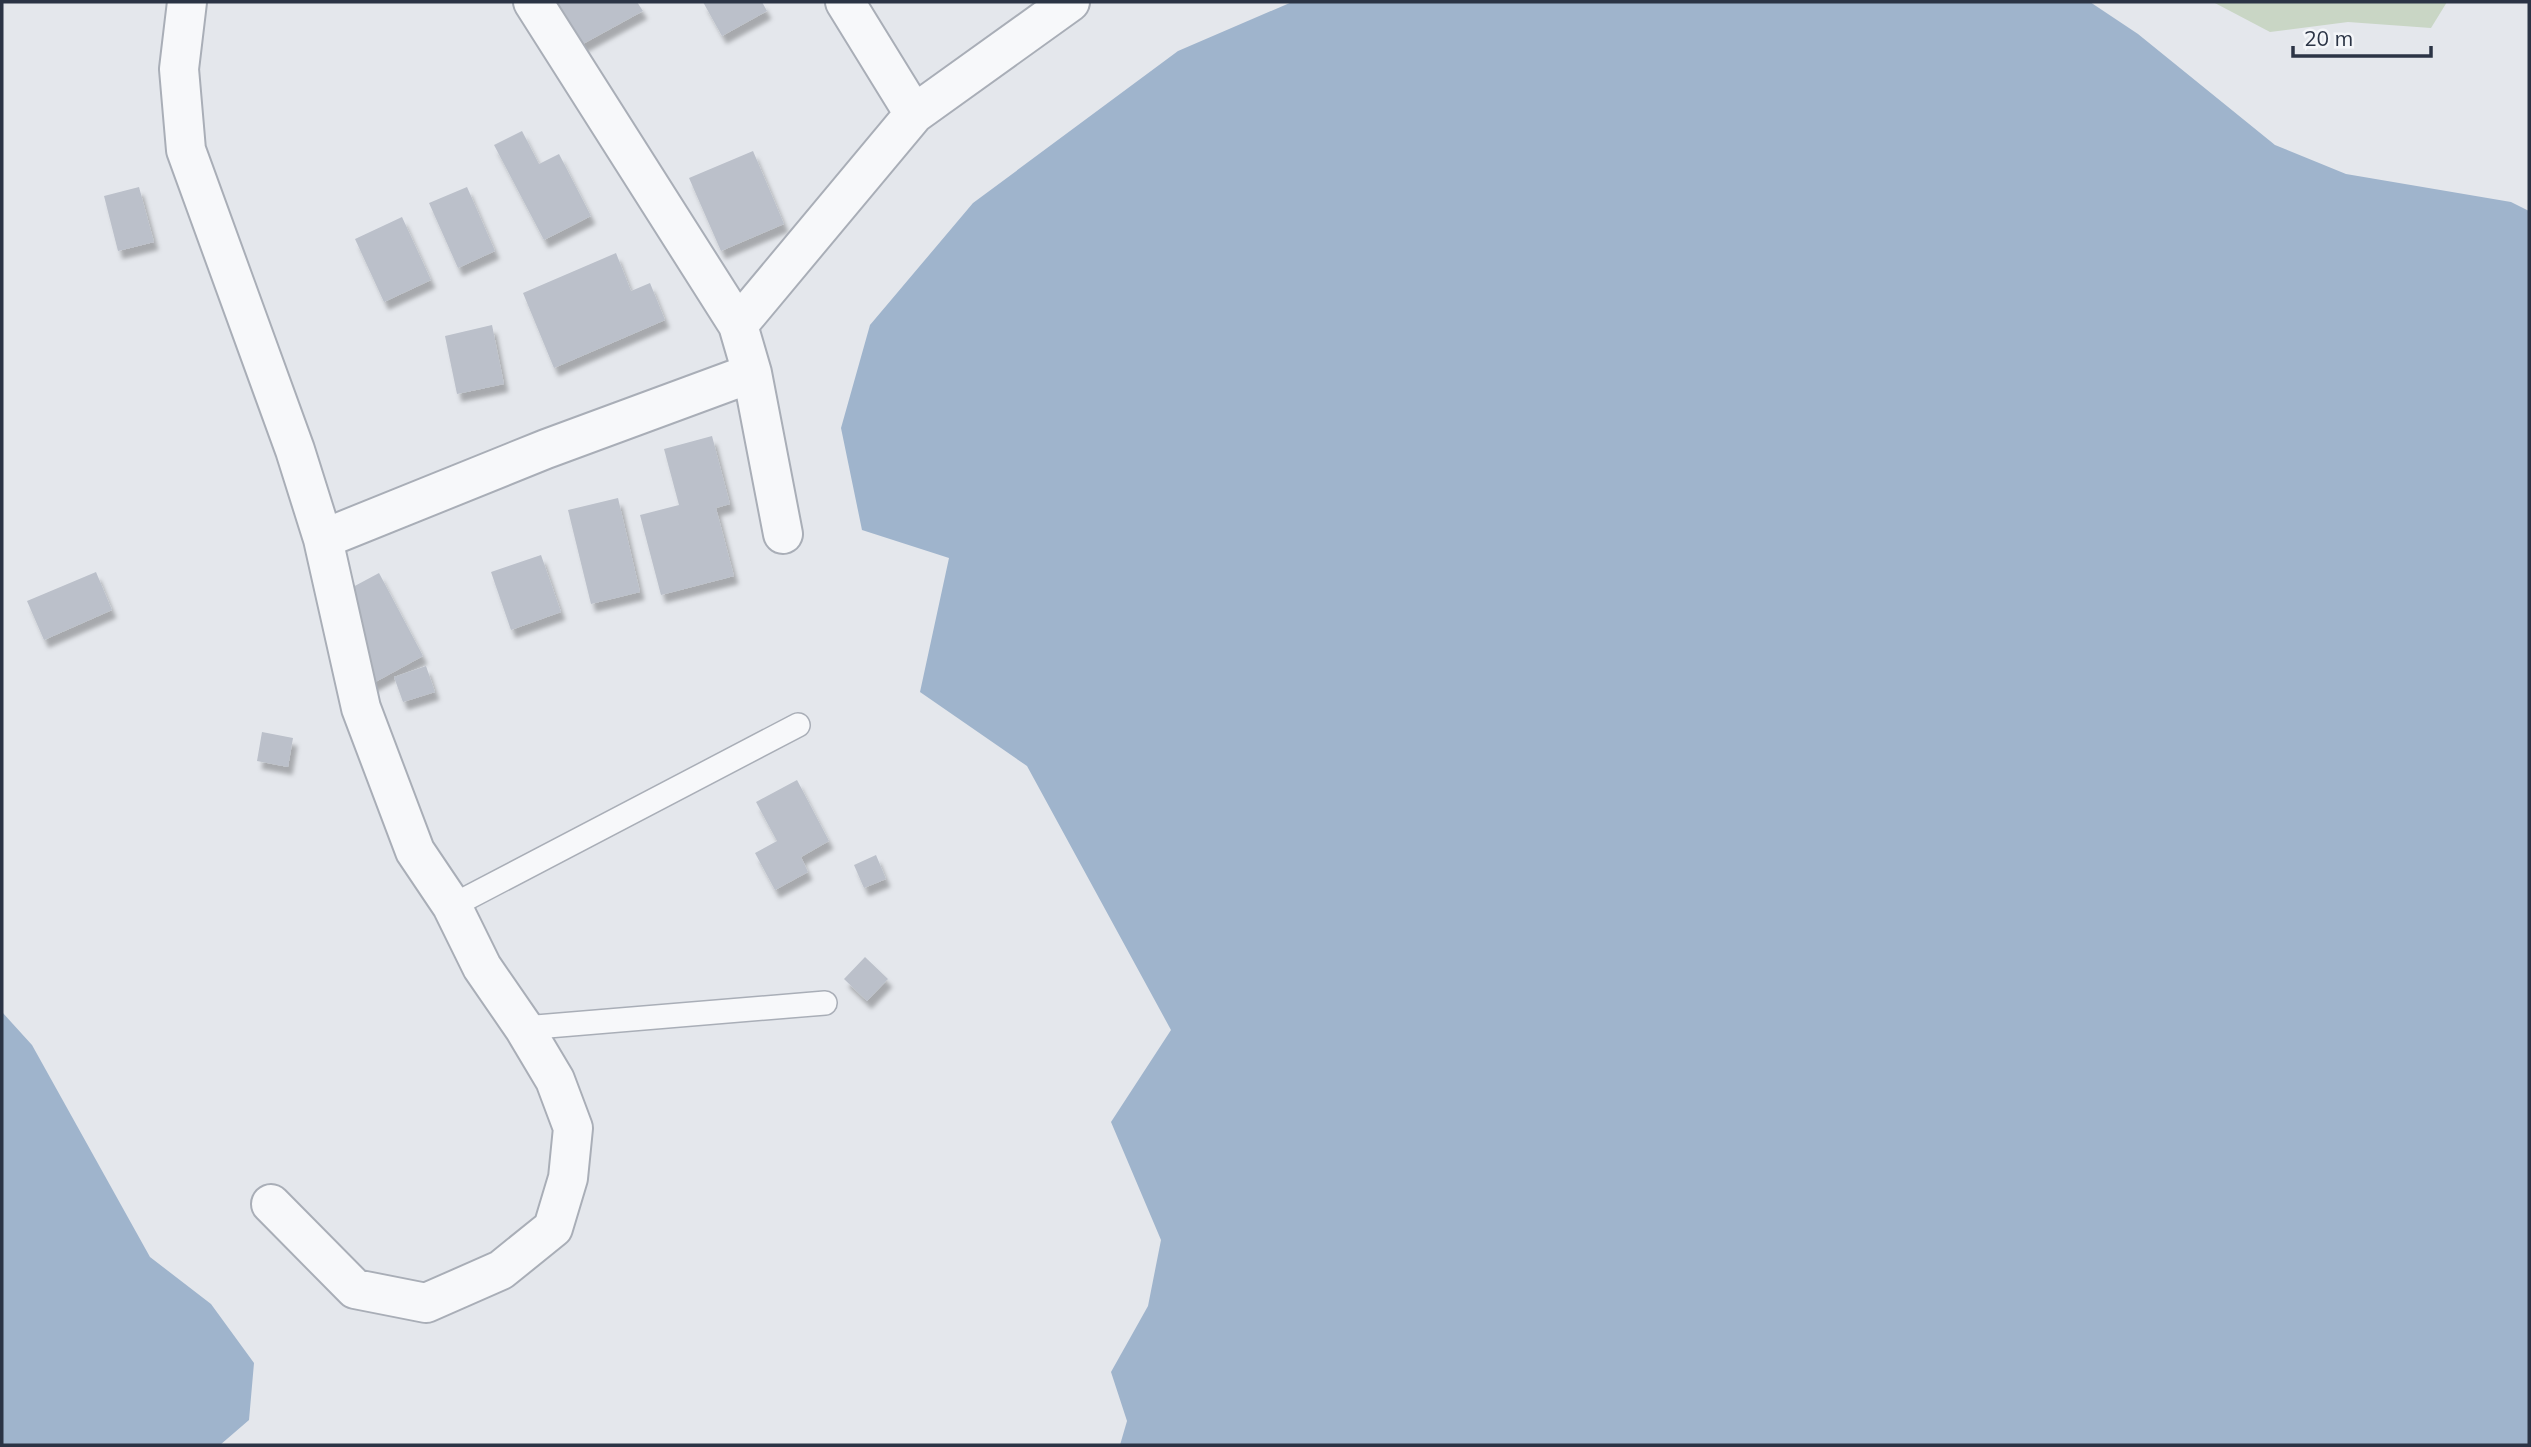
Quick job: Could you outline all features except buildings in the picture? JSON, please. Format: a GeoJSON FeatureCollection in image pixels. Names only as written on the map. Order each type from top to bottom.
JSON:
{"type":"FeatureCollection","features":[{"type":"Feature","properties":{"kind":"street"},"geometry":{"type":"LineString","coordinates":[[187,2],[179,69],[186,150],[295,450],[323,539],[361,708],[415,850],[452,906],[482,967],[524,1028],[555,1080],[573,1128],[568,1178],[553,1228],[501,1270],[426,1303],[355,1289],[271,1204]]}},
{"type":"Feature","properties":{"kind":"street"},"geometry":{"type":"LineString","coordinates":[[533,2],[738,325],[752,373],[783,534]]}},
{"type":"Feature","properties":{"kind":"street"},"geometry":{"type":"LineString","coordinates":[[845,2],[914,114]]}},
{"type":"Feature","properties":{"kind":"street"},"geometry":{"type":"LineString","coordinates":[[738,325],[914,114],[1069,2]]}},
{"type":"Feature","properties":{"kind":"street"},"geometry":{"type":"LineString","coordinates":[[323,539],[546,449],[752,373]]}},
{"type":"Feature","properties":{"kind":"lane"},"geometry":{"type":"LineString","coordinates":[[452,906],[798,725]]}},
{"type":"Feature","properties":{"kind":"lane"},"geometry":{"type":"LineString","coordinates":[[524,1028],[825,1003]]}},
{"type":"Feature","properties":{"kind":"green space"},"geometry":{"type":"Polygon","coordinates":[[[2213,2],[2447,2],[2431,28],[2348,22],[2270,32],[2213,2]]]}},
{"type":"Feature","properties":{"kind":"water"},"geometry":{"type":"Polygon","coordinates":[[[1292,2],[2090,2],[2138,34],[2275,145],[2346,174],[2511,202],[2529,211],[2529,1445],[1120,1445],[1127,1421],[1111,1372],[1148,1306],[1161,1240],[1111,1122],[1171,1030],[1027,766],[920,692],[949,558],[862,530],[841,428],[870,325],[973,203],[1178,51],[1292,2]]]}},
{"type":"Feature","properties":{"kind":"water"},"geometry":{"type":"Polygon","coordinates":[[[2,1012],[32,1045],[150,1257],[211,1304],[254,1363],[249,1420],[220,1445],[2,1445],[2,1012]]]}}]}
